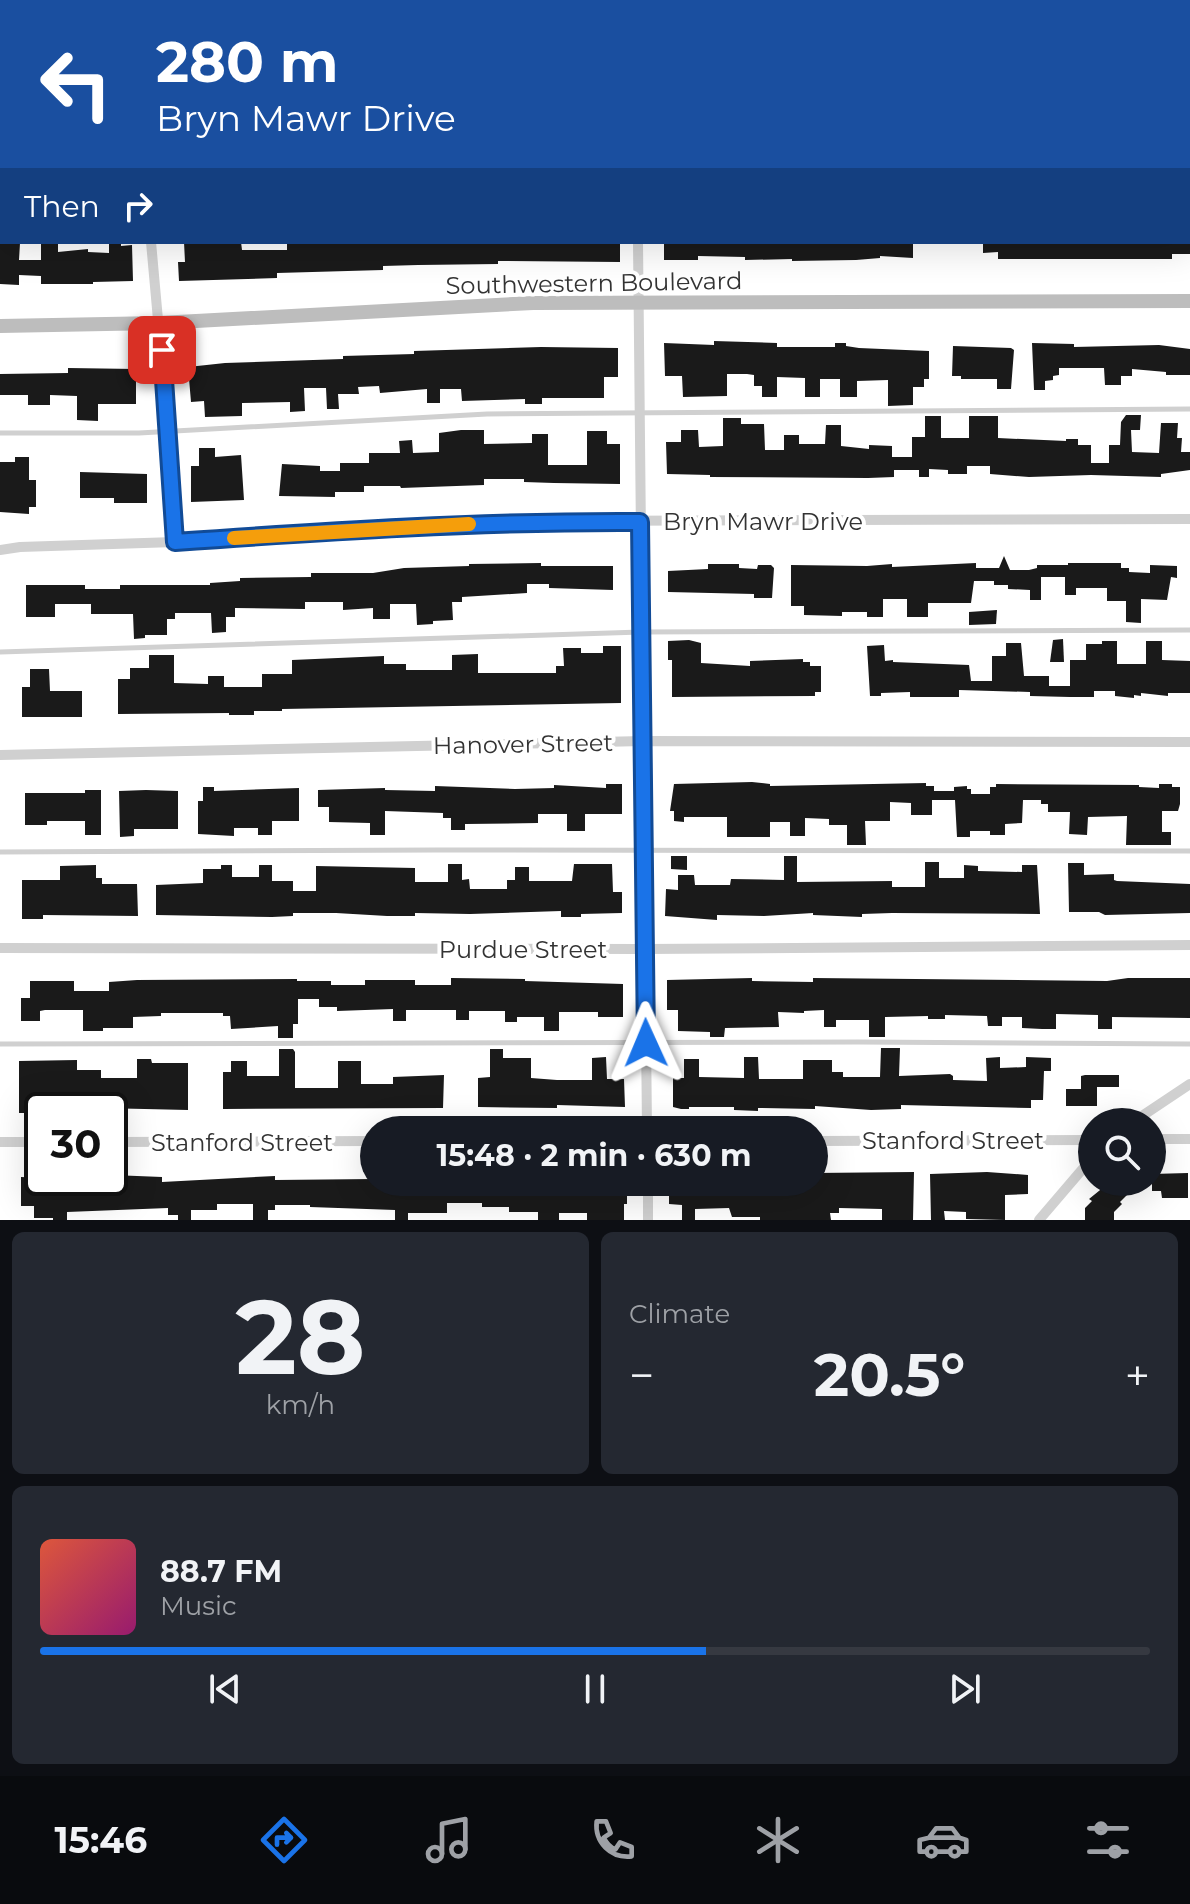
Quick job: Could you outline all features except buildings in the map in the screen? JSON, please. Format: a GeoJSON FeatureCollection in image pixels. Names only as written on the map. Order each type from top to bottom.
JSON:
{"type":"FeatureCollection","features":[{"type":"Feature","properties":{"kind":"street"},"geometry":{"type":"LineString","coordinates":[[151,244],[175,542]]}},
{"type":"Feature","properties":{"kind":"street"},"geometry":{"type":"LineString","coordinates":[[638,244],[647,1116]]}},
{"type":"Feature","properties":{"kind":"street","name":"Southwestern Boulevard"},"geometry":{"type":"LineString","coordinates":[[0,326],[159,323],[517,303],[1190,301]]}},
{"type":"Feature","properties":{"kind":"street","name":"Bryn Mawr Drive"},"geometry":{"type":"LineString","coordinates":[[0,550],[551,521],[1190,519]]}},
{"type":"Feature","properties":{"kind":"street","name":"Hanover Street"},"geometry":{"type":"LineString","coordinates":[[0,755],[644,741],[1190,742]]}},
{"type":"Feature","properties":{"kind":"street","name":"Purdue Street"},"geometry":{"type":"LineString","coordinates":[[0,948],[645,949],[1190,945]]}},
{"type":"Feature","properties":{"kind":"street"},"geometry":{"type":"LineString","coordinates":[[1154,1108],[1190,1084]]}},
{"type":"Feature","properties":{"kind":"street"},"geometry":{"type":"LineString","coordinates":[[1166,1139],[1190,1139]]}},
{"type":"Feature","properties":{"kind":"street","name":"Stanford Street"},"geometry":{"type":"LineString","coordinates":[[828,1141],[1078,1140]]}},
{"type":"Feature","properties":{"kind":"street","name":"Stanford Street"},"geometry":{"type":"LineString","coordinates":[[128,1142],[360,1141]]}},
{"type":"Feature","properties":{"kind":"street"},"geometry":{"type":"LineString","coordinates":[[0,1142],[24,1142]]}},
{"type":"Feature","properties":{"kind":"street"},"geometry":{"type":"LineString","coordinates":[[1039,1220],[1078,1174]]}},
{"type":"Feature","properties":{"kind":"street"},"geometry":{"type":"LineString","coordinates":[[648,1196],[648,1220]]}},
{"type":"Feature","properties":{"kind":"lane"},"geometry":{"type":"LineString","coordinates":[[0,433],[168,431],[396,417],[639,412],[1190,409]]}},
{"type":"Feature","properties":{"kind":"lane"},"geometry":{"type":"LineString","coordinates":[[0,652],[641,632],[1190,630]]}},
{"type":"Feature","properties":{"kind":"lane"},"geometry":{"type":"LineString","coordinates":[[0,852],[1190,851]]}},
{"type":"Feature","properties":{"kind":"lane"},"geometry":{"type":"LineString","coordinates":[[0,1044],[1190,1044]]}},
{"type":"Feature","properties":{"kind":"slow traffic"},"geometry":{"type":"LineString","coordinates":[[234,538],[469,524]]}},
{"type":"Feature","properties":{"kind":"route"},"geometry":{"type":"LineString","coordinates":[[162,350],[175,542],[434,525],[640,522],[646,1043]]}}]}
